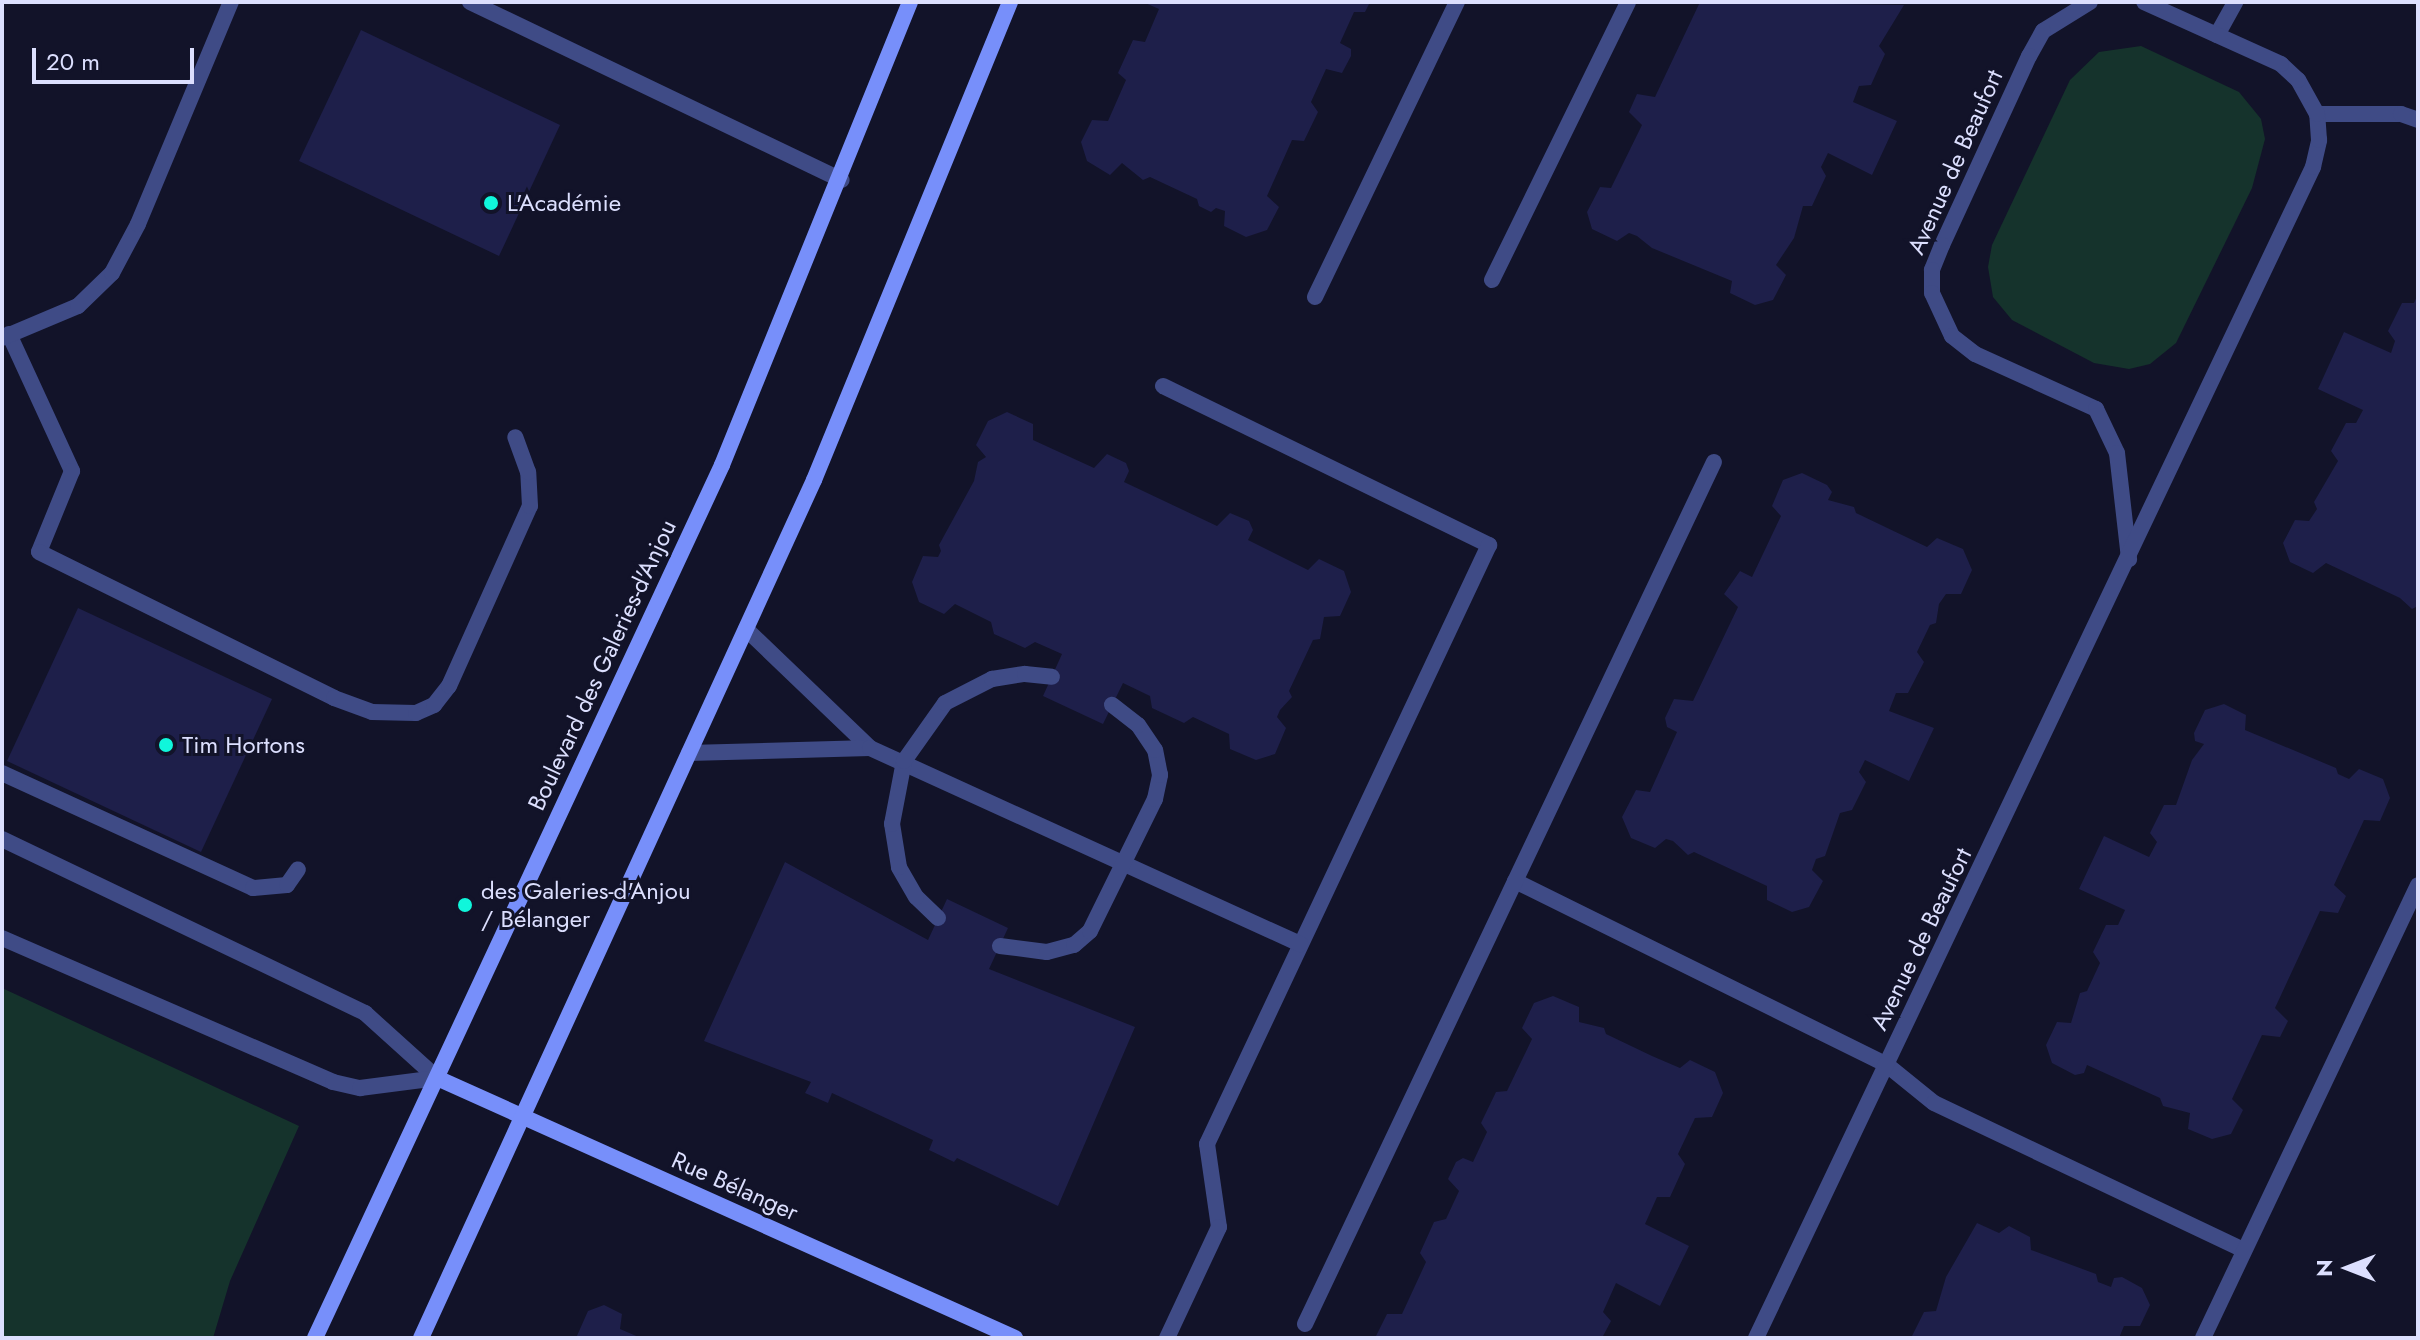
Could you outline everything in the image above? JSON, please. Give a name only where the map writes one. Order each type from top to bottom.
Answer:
[{"type":"street","points":[[231,2],[138,224],[112,273],[78,306],[5,336],[72,471],[39,552],[334,698],[372,712],[416,713],[434,705],[449,686],[522,531],[531,488],[515,437]]},
{"type":"street","points":[[470,2],[842,180]]},
{"type":"street","name":"Boulevard des Galeries-d'Anjou","points":[[315,1338],[722,465],[842,180],[910,2]]},
{"type":"street","points":[[421,1338],[814,480],[1010,2]]},
{"type":"street","points":[[1315,297],[1457,2]]},
{"type":"street","points":[[1492,280],[1628,2]]},
{"type":"street","points":[[2144,2],[2281,64],[2309,97],[2317,114],[2401,114],[2418,120]]},
{"type":"street","points":[[2217,35],[2235,2]]},
{"type":"street","name":"Avenue de Beaufort","points":[[2085,3],[2043,31],[2029,56],[1942,245],[1932,270],[1932,293],[1952,336],[1975,354],[2096,409],[2117,453],[2129,561]]},
{"type":"street","name":"Avenue de Beaufort","points":[[1756,1338],[2129,561],[2313,167],[2319,140],[2317,114]]},
{"type":"street","points":[[1163,386],[1489,545],[1207,1144],[1219,1227],[1167,1338]]},
{"type":"street","points":[[1305,1324],[1714,462]]},
{"type":"street","points":[[746,629],[870,748]]},
{"type":"street","points":[[938,918],[916,897],[899,867],[892,824],[904,761],[945,703],[992,679],[1025,674],[1052,677]]},
{"type":"street","points":[[1000,946],[1047,952],[1074,945],[1090,931],[1155,799],[1160,775],[1155,750],[1138,725],[1112,705]]},
{"type":"street","points":[[689,753],[870,748],[1301,944]]},
{"type":"street","points":[[2,773],[253,888],[287,885],[298,869]]},
{"type":"street","points":[[2,839],[365,1013],[437,1078]]},
{"type":"street","points":[[1515,881],[1887,1065],[1934,1103],[2244,1250]]},
{"type":"street","points":[[2203,1338],[2418,885]]},
{"type":"street","points":[[2,938],[333,1082],[360,1088],[437,1078]]},
{"type":"street","name":"Rue Bélanger","points":[[437,1078],[1015,1338]]},
{"type":"green space","points":[[2141,46],[2239,92],[2261,119],[2265,139],[2252,188],[2176,343],[2150,364],[2129,369],[2094,363],[2012,320],[1993,297],[1988,267],[1992,245],[2070,80],[2099,52]]},
{"type":"green space","points":[[2,988],[299,1126],[230,1281],[213,1338],[2,1338]]},
{"type":"building","points":[[1143,2],[1370,2],[1365,12],[1354,12],[1340,43],[1351,49],[1351,56],[1342,73],[1326,69],[1311,102],[1318,112],[1304,141],[1292,140],[1267,196],[1279,207],[1267,230],[1246,237],[1224,226],[1225,211],[1216,208],[1211,212],[1199,206],[1197,199],[1150,177],[1143,180],[1122,163],[1110,175],[1087,161],[1081,142],[1092,120],[1108,121],[1126,80],[1118,73],[1133,40],[1145,42],[1159,9]]},
{"type":"building","points":[[1700,2],[1904,5],[1879,46],[1885,54],[1871,85],[1859,86],[1853,102],[1897,121],[1872,175],[1828,153],[1821,167],[1826,176],[1812,206],[1803,206],[1794,238],[1776,265],[1786,275],[1773,300],[1755,305],[1730,293],[1732,281],[1652,248],[1637,236],[1629,233],[1617,241],[1592,229],[1587,212],[1600,187],[1611,188],[1642,125],[1629,112],[1637,94],[1655,97]]},
{"type":"building","points":[[361,30],[560,125],[499,256],[299,161]]},
{"type":"building","points":[[2418,294],[2418,606],[2412,609],[2400,598],[2326,563],[2313,573],[2290,562],[2283,543],[2295,520],[2309,521],[2317,509],[2314,502],[2338,461],[2331,451],[2346,423],[2356,423],[2363,410],[2318,389],[2344,332],[2391,353],[2395,341],[2388,331],[2402,303],[2414,303]]},
{"type":"building","points":[[1007,412],[1033,424],[1033,440],[1094,468],[1107,454],[1126,463],[1129,471],[1124,482],[1217,526],[1230,513],[1249,521],[1253,530],[1248,540],[1308,570],[1319,559],[1344,571],[1351,592],[1340,616],[1324,617],[1320,639],[1313,640],[1289,691],[1292,697],[1280,710],[1277,717],[1286,728],[1275,754],[1256,760],[1230,749],[1229,734],[1193,717],[1184,723],[1152,708],[1150,696],[1123,683],[1103,724],[1043,696],[1062,654],[1035,642],[1025,648],[994,634],[991,622],[955,604],[944,614],[919,602],[912,582],[923,556],[938,557],[941,551],[939,545],[974,481],[978,462],[986,457],[976,445],[988,421]]},
{"type":"building","points":[[1802,473],[1827,485],[1832,492],[1828,500],[1854,507],[1856,513],[1927,547],[1937,538],[1963,549],[1972,570],[1961,594],[1946,594],[1939,604],[1936,623],[1930,625],[1917,652],[1924,662],[1908,693],[1896,693],[1889,711],[1934,728],[1909,781],[1865,760],[1859,772],[1866,782],[1852,810],[1840,813],[1825,856],[1816,859],[1812,870],[1823,881],[1809,907],[1792,912],[1767,900],[1767,886],[1694,852],[1688,855],[1673,841],[1666,839],[1655,848],[1631,838],[1622,817],[1636,790],[1650,792],[1677,732],[1667,727],[1665,718],[1674,699],[1693,701],[1738,607],[1724,594],[1740,571],[1752,577],[1781,516],[1772,506],[1783,480]]},
{"type":"building","points":[[78,608],[272,699],[201,852],[7,761]]},
{"type":"building","points":[[2224,704],[2246,715],[2245,730],[2336,768],[2338,774],[2349,779],[2359,769],[2383,779],[2390,798],[2380,821],[2364,820],[2334,885],[2346,896],[2338,913],[2320,911],[2275,1008],[2288,1021],[2280,1037],[2262,1035],[2232,1099],[2243,1110],[2231,1134],[2212,1139],[2188,1129],[2190,1113],[2163,1106],[2160,1098],[2087,1065],[2084,1073],[2075,1075],[2052,1063],[2046,1045],[2057,1022],[2071,1023],[2080,993],[2087,991],[2100,963],[2093,952],[2106,925],[2118,925],[2125,910],[2079,889],[2104,836],[2149,857],[2157,842],[2150,833],[2164,805],[2176,805],[2192,760],[2204,744],[2195,741],[2194,733],[2205,710]]},
{"type":"building","points":[[785,862],[928,940],[947,899],[1008,928],[989,969],[1135,1027],[1058,1206],[957,1158],[954,1162],[929,1150],[933,1140],[832,1093],[828,1103],[805,1093],[811,1082],[704,1041]]},
{"type":"building","points":[[1553,996],[1579,1007],[1579,1022],[1604,1028],[1606,1034],[1680,1068],[1690,1060],[1715,1072],[1723,1093],[1712,1117],[1695,1118],[1678,1154],[1685,1164],[1670,1197],[1657,1197],[1645,1224],[1689,1246],[1660,1306],[1616,1283],[1603,1312],[1611,1321],[1602,1338],[1375,1338],[1387,1314],[1402,1314],[1426,1262],[1420,1253],[1434,1222],[1446,1219],[1459,1191],[1448,1179],[1456,1162],[1463,1158],[1473,1162],[1487,1132],[1481,1123],[1496,1092],[1507,1091],[1532,1039],[1522,1028],[1534,1003]]},
{"type":"building","points":[[1977,1223],[1999,1233],[2009,1226],[2030,1237],[2031,1250],[2096,1274],[2098,1282],[2111,1287],[2114,1278],[2122,1277],[2142,1288],[2150,1305],[2140,1326],[2124,1326],[2119,1338],[1911,1338],[1924,1312],[1936,1311],[1946,1277]]},
{"type":"building","points":[[604,1305],[622,1314],[620,1329],[641,1338],[576,1338],[588,1311]]},
{"type":"place","name":"L'Académie","points":[[491,203]]},
{"type":"place","name":"Tim Hortons","points":[[166,745]]},
{"type":"place","name":"des Galeries-d'Anjou / Bélanger","points":[[465,905]]}]
